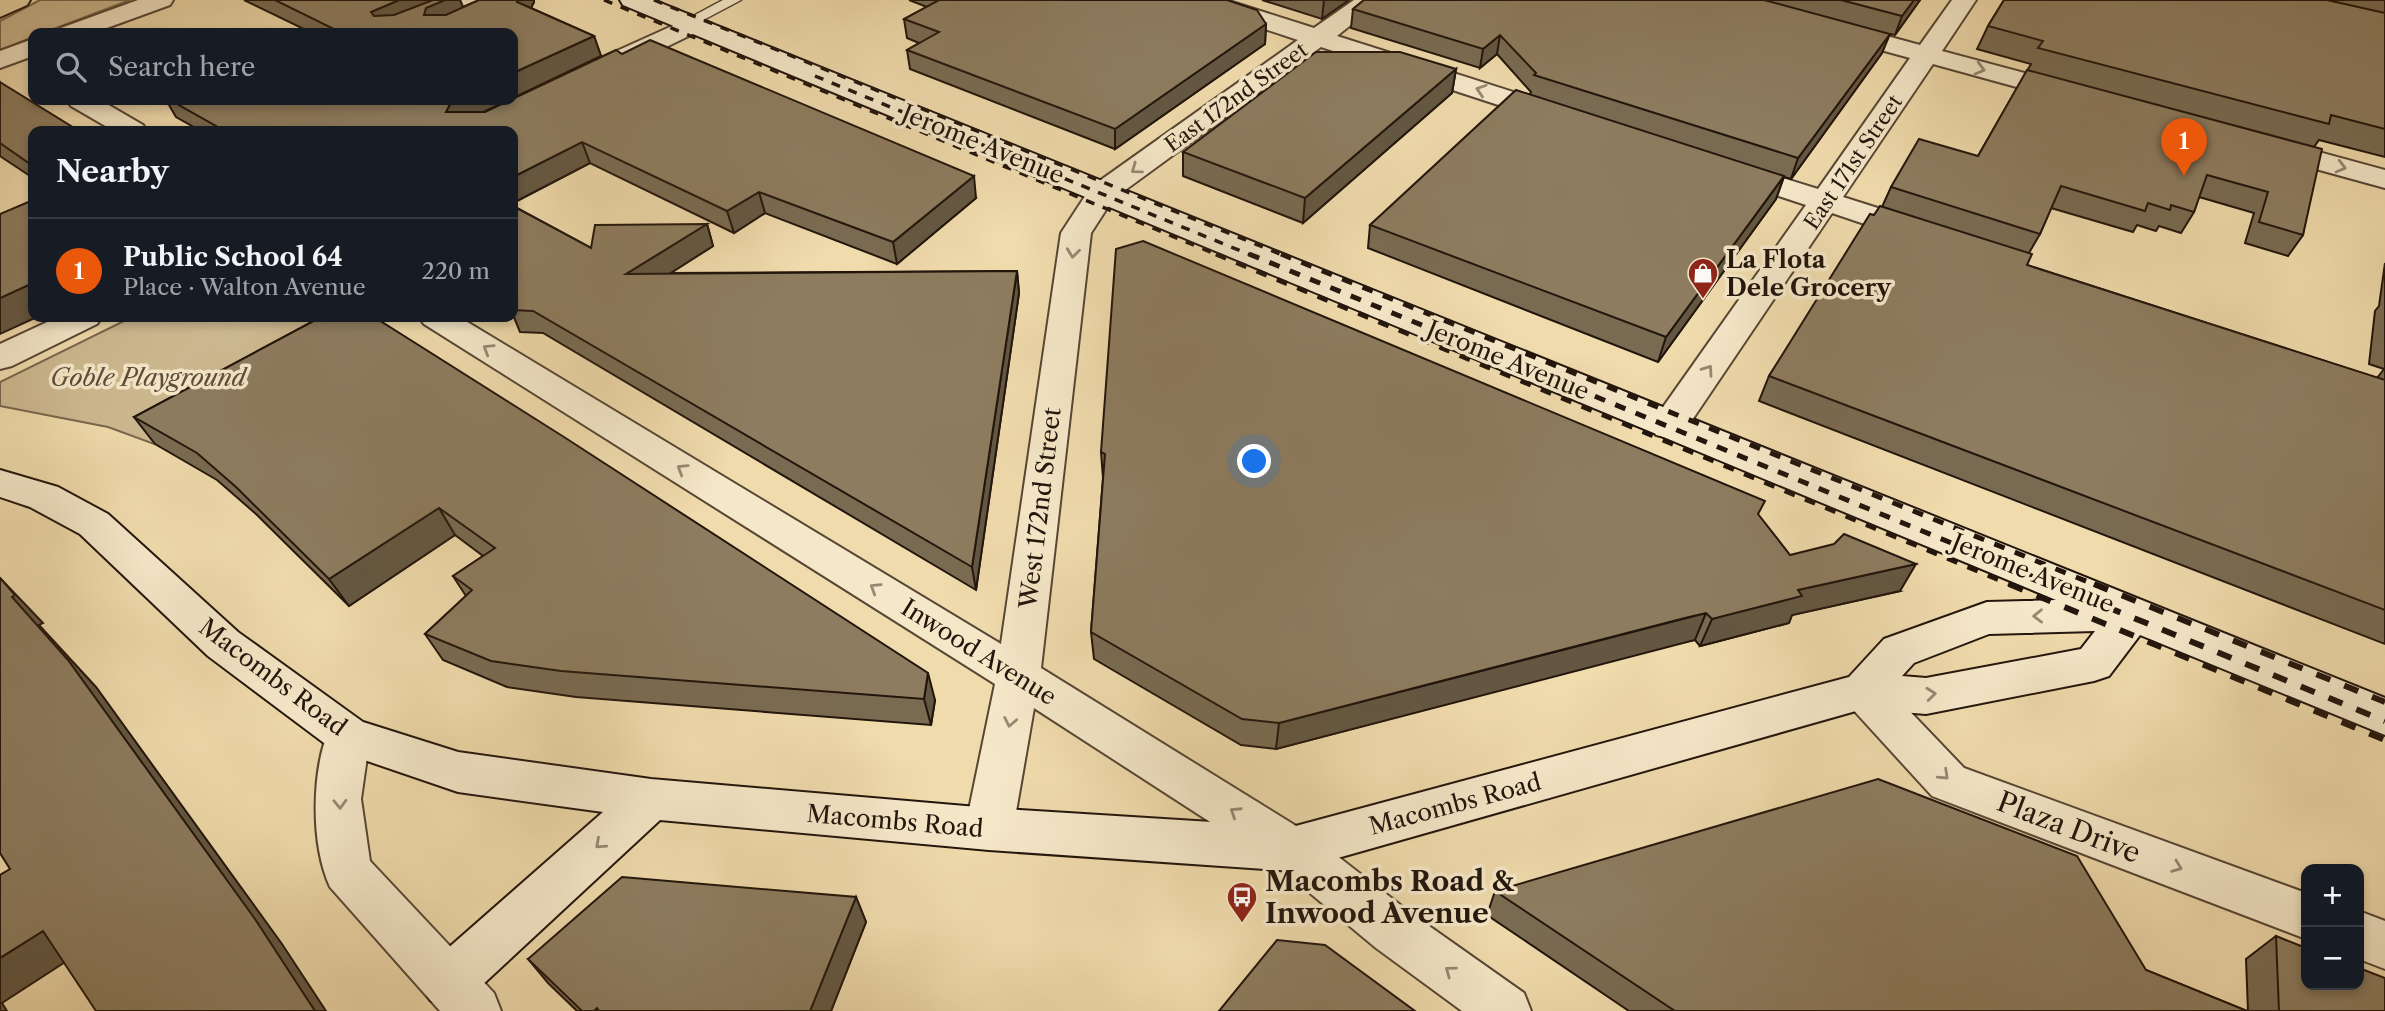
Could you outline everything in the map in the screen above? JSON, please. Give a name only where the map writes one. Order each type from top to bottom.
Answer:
[{"type":"highway","points":[[0,10],[18,0]]},
{"type":"street","points":[[85,28],[161,0]]},
{"type":"street","name":"Jerome Avenue","points":[[632,0],[2385,717]]},
{"type":"street","points":[[1201,0],[1580,122]]},
{"type":"street","name":"East 172nd Street","points":[[1102,193],[1370,0]]},
{"type":"street","name":"East 171st Street","points":[[1669,426],[1964,0]]},
{"type":"street","points":[[588,75],[690,24]]},
{"type":"street","points":[[1815,24],[2102,102]]},
{"type":"street","points":[[14,54],[28,67]]},
{"type":"street","points":[[89,105],[125,126]]},
{"type":"street","points":[[2250,142],[2385,179]]},
{"type":"street","points":[[1698,161],[1938,238]]},
{"type":"street","name":"West 172nd Street","points":[[989,829],[1018,676],[1076,233],[1102,193]]},
{"type":"street","points":[[0,358],[75,322]]},
{"type":"street","name":"Inwood Avenue","points":[[444,322],[1175,773],[1292,849],[1394,931],[1505,1011]]},
{"type":"street","name":"Macombs Road","points":[[0,483],[44,498],[93,524],[223,644],[348,736],[458,772],[651,799],[989,829],[1292,849],[1863,691],[1926,695],[2094,664],[2133,614]]},
{"type":"street","points":[[1863,691],[1899,652],[1987,618],[2133,614]]},
{"type":"street","name":"Plaza Drive","points":[[1863,691],[1948,782],[2301,914]]},
{"type":"street","points":[[348,736],[338,799],[346,871],[461,996],[651,799]]},
{"type":"street","points":[[2364,937],[2385,945]]},
{"type":"lane","points":[[690,24],[734,0]]},
{"type":"lane","points":[[402,28],[467,2],[480,14]]},
{"type":"green space","points":[[40,0],[130,0],[56,28],[28,28],[28,39],[0,50],[0,21]]},
{"type":"green space","name":"Goble Playground","points":[[122,322],[355,322],[365,328],[154,444],[108,427],[0,406],[0,382]]},
{"type":"building","points":[[275,0],[399,0],[371,12],[374,16],[394,15],[433,0],[445,0],[426,8],[424,15],[446,15],[479,0],[518,0],[517,2],[594,36],[518,71],[518,28],[332,28]]},
{"type":"building","points":[[939,0],[1227,0],[1257,10],[1266,24],[1115,129],[907,50],[939,32],[904,19]]},
{"type":"building","points":[[1364,0],[1764,0],[1890,34],[1798,158],[1534,75],[1536,73],[1500,35],[1483,49],[1353,9]]},
{"type":"building","points":[[1841,0],[1914,0],[1902,16]]},
{"type":"building","points":[[2004,0],[2327,0],[2385,13],[2385,129],[2331,115],[2329,124],[2038,48],[2043,41],[1988,26]]},
{"type":"building","points":[[650,40],[974,176],[893,242],[759,192],[727,211],[582,142],[518,174],[518,126],[216,126],[179,105],[450,105],[446,112],[485,112],[500,105],[518,105],[518,96],[616,50],[622,54]]},
{"type":"building","points":[[1316,52],[1400,52],[1456,69],[1305,198],[1183,152]]},
{"type":"building","points":[[2027,70],[2322,149],[2303,235],[2259,222],[2268,192],[2207,175],[2194,212],[2171,205],[2170,210],[2148,203],[2145,211],[2061,186],[2040,234],[1891,187],[1919,139],[1978,156]]},
{"type":"building","points":[[0,82],[28,99],[28,105],[37,105],[71,126],[28,126],[28,163],[0,143]]},
{"type":"building","points":[[1516,90],[1784,176],[1666,337],[1370,225]]},
{"type":"building","points":[[28,202],[28,285],[0,298],[0,214]]},
{"type":"building","points":[[1880,206],[2032,254],[2027,265],[2385,380],[2385,610],[1769,376],[1870,214],[1874,215]]},
{"type":"building","points":[[518,209],[591,248],[595,225],[707,224],[626,274],[1017,271],[972,567],[533,311],[518,310]]},
{"type":"building","points":[[1143,241],[1765,501],[1758,514],[1790,555],[1834,544],[1844,534],[1916,564],[1798,590],[1802,596],[1712,619],[1706,613],[1685,618],[1279,723],[1242,719],[1091,632],[1105,454],[1101,452],[1116,249]]},
{"type":"building","points":[[312,322],[382,322],[928,673],[924,699],[561,671],[491,661],[425,634],[472,590],[453,576],[495,548],[439,508],[329,579],[236,487],[197,453],[134,417]]},
{"type":"building","points":[[0,578],[15,595],[12,597],[68,660],[255,919],[315,1011],[96,1011],[43,931],[0,958],[0,875],[10,869],[0,853]]},
{"type":"building","points":[[1878,779],[2077,856],[2146,970],[2247,1011],[1675,1011],[1495,891]]},
{"type":"building","points":[[622,877],[856,897],[810,1011],[599,1011],[597,1008],[594,1011],[582,1011],[528,959]]},
{"type":"building","points":[[2276,936],[2301,946],[2301,990],[2364,990],[2364,970],[2385,978],[2385,1011],[2279,1011]]},
{"type":"building","points":[[1277,940],[1325,945],[1415,1011],[1219,1011]]},
{"type":"railway","points":[[604,0],[1220,256]]},
{"type":"railway","points":[[654,0],[1285,256]]},
{"type":"railway","points":[[815,76],[1253,256]]},
{"type":"railway","points":[[1216,254],[2014,586]]},
{"type":"railway","points":[[1249,254],[2056,586]]},
{"type":"railway","points":[[1281,254],[2098,586]]},
{"type":"railway","points":[[2009,584],[2385,740]]},
{"type":"railway","points":[[2051,584],[2385,721]]},
{"type":"railway","points":[[2094,584],[2385,702]]},
{"type":"place","name":"Public School 64","points":[[2184,176]]},
{"type":"place","name":"La Flota Dele Grocery","points":[[1703,300]]},
{"type":"place","name":"Macombs Road & Inwood Avenue","points":[[1242,924]]}]
